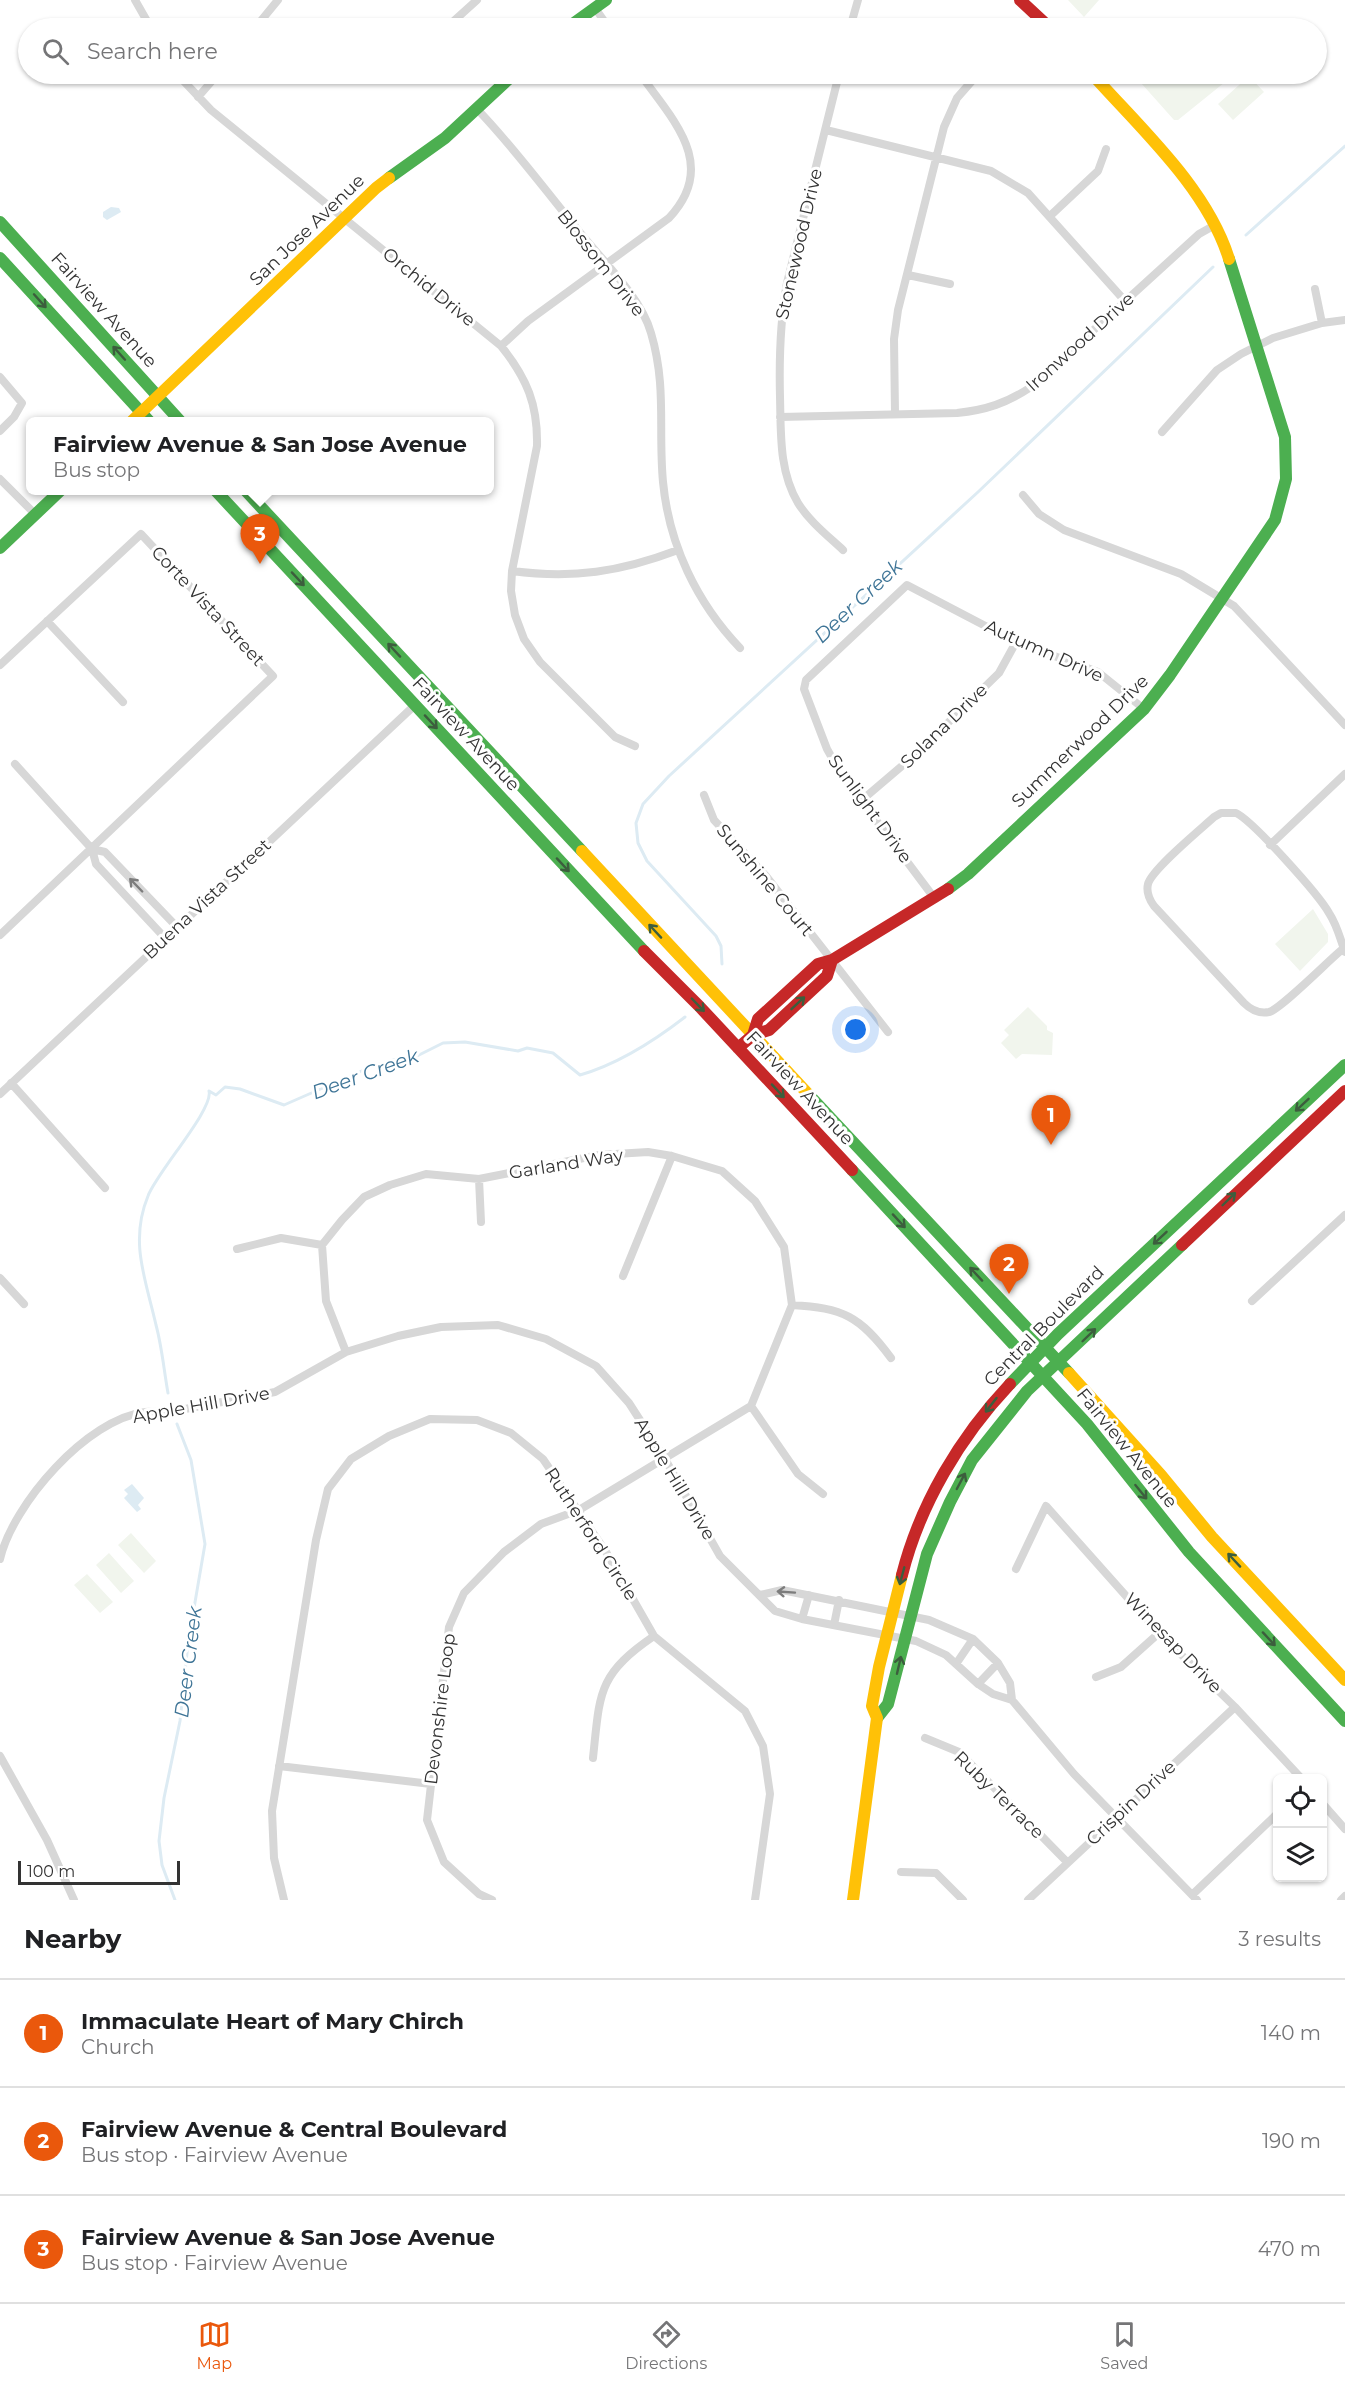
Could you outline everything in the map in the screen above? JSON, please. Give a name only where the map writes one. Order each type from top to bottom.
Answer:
[{"type":"street","points":[[135,0],[145,18]]},
{"type":"street","points":[[263,18],[278,0]]},
{"type":"street","points":[[457,18],[477,0]]},
{"type":"street","points":[[581,18],[606,0]]},
{"type":"street","points":[[853,18],[858,0]]},
{"type":"street","points":[[1020,0],[1039,18]]},
{"type":"street","points":[[595,8],[602,18]]},
{"type":"street","name":"Orchid Drive","points":[[186,84],[198,97],[501,346],[525,380],[532,399],[537,446],[512,571],[511,591],[515,615],[524,639],[540,662],[615,737],[635,746]]},
{"type":"street","points":[[198,97],[209,84]]},
{"type":"street","name":"San Jose Avenue","points":[[136,417],[388,178],[425,154],[503,84]]},
{"type":"street","points":[[501,346],[528,321],[669,218],[682,204],[689,187],[693,166],[688,145],[647,84]]},
{"type":"street","name":"Stonewood Drive","points":[[836,84],[782,311],[779,344],[780,417],[783,463],[789,485],[800,506],[843,550]]},
{"type":"street","points":[[895,413],[894,339],[898,310],[944,127],[957,98],[969,84]]},
{"type":"street","points":[[1101,84],[1195,189],[1224,242],[1257,345]]},
{"type":"street","name":"Blossom Drive","points":[[476,108],[605,264],[642,313],[651,331],[662,385],[663,482],[678,550],[710,612],[740,648]]},
{"type":"street","points":[[825,130],[991,171],[1010,180],[1028,193],[1050,216],[1125,301]]},
{"type":"street","points":[[1050,216],[1098,171],[1106,149]]},
{"type":"street","name":"Fairview Avenue","points":[[0,222],[177,417]]},
{"type":"street","name":"Ironwood Drive","points":[[780,417],[957,413],[984,410],[1011,400],[1031,387],[1199,234],[1215,225]]},
{"type":"street","points":[[0,258],[146,417]]},
{"type":"street","points":[[908,274],[950,284]]},
{"type":"street","points":[[1315,289],[1322,323]]},
{"type":"street","points":[[1162,432],[1217,370],[1257,345],[1322,323],[1345,320]]},
{"type":"street","name":"Summerwood Drive","points":[[738,1048],[753,1035],[758,1019],[818,964],[832,960],[935,898],[968,874],[1144,709],[1170,675],[1275,520],[1286,479],[1285,437],[1257,345]]},
{"type":"street","points":[[0,377],[22,403],[14,417],[0,431]]},
{"type":"street","points":[[0,479],[36,515]]},
{"type":"street","points":[[0,549],[56,495]]},
{"type":"street","name":"Fairview Avenue","points":[[220,495],[1087,1424],[1189,1552],[1345,1721]]},
{"type":"street","name":"Fairview Avenue","points":[[250,495],[1045,1347],[1161,1475],[1212,1537],[1345,1680]]},
{"type":"street","points":[[1023,495],[1039,514],[1064,530],[1181,574],[1234,606],[1345,725]]},
{"type":"street","name":"Corte Vista Street","points":[[0,665],[141,534],[273,676],[0,935]]},
{"type":"street","points":[[512,571],[548,576],[590,573],[645,563],[678,550]]},
{"type":"street","name":"Autumn Drive","points":[[806,680],[907,585],[1016,642],[1098,672],[1144,709]]},
{"type":"street","points":[[47,621],[123,702]]},
{"type":"street","name":"Solana Drive","points":[[862,800],[916,754],[999,673],[1016,642]]},
{"type":"street","name":"Sunlight Drive","points":[[806,680],[804,688],[827,749],[840,772],[935,898]]},
{"type":"street","name":"Buena Vista Street","points":[[0,1094],[415,705]]},
{"type":"street","points":[[15,764],[92,849],[96,864],[165,938]]},
{"type":"street","points":[[1270,845],[1345,774]]},
{"type":"street","name":"Sunshine Court","points":[[704,795],[714,820],[766,876],[888,1032]]},
{"type":"street","points":[[1221,813],[1241,815],[1270,845],[1324,905],[1336,925],[1345,949],[1278,1007],[1267,1012],[1254,1011],[1244,1003],[1154,906],[1148,894],[1147,885],[1150,878],[1160,868],[1221,813]]},
{"type":"street","points":[[92,849],[105,852],[177,927]]},
{"type":"street","name":"Central Boulevard","points":[[853,1900],[877,1718],[872,1706],[886,1636],[909,1548],[933,1494],[957,1450],[995,1400],[1045,1347],[1345,1065]]},
{"type":"street","points":[[11,1083],[105,1188]]},
{"type":"street","name":"Central Boulevard","points":[[877,1718],[888,1704],[927,1554],[972,1460],[1009,1412],[1043,1377],[1345,1091]]},
{"type":"street","name":"Garland Way","points":[[322,1245],[364,1197],[390,1185],[426,1174],[479,1179],[599,1155],[648,1152],[672,1156],[722,1171],[755,1201],[784,1247],[792,1305],[751,1406]]},
{"type":"street","points":[[623,1276],[672,1156]]},
{"type":"street","points":[[479,1179],[481,1222]]},
{"type":"street","points":[[1252,1301],[1345,1215]]},
{"type":"street","points":[[237,1249],[281,1238],[322,1245],[326,1301],[346,1352]]},
{"type":"street","points":[[0,1278],[24,1304]]},
{"type":"street","points":[[792,1305],[826,1307],[852,1318],[875,1335],[891,1358]]},
{"type":"street","name":"Apple Hill Drive","points":[[0,1559],[4,1543],[28,1499],[63,1460],[94,1434],[131,1415],[147,1411],[164,1413],[275,1392],[346,1352],[398,1336],[441,1327],[498,1325],[546,1339],[596,1366],[629,1403],[665,1459],[720,1556],[775,1611],[802,1619],[916,1641],[946,1655],[978,1684],[993,1694],[1011,1700],[1074,1774],[1194,1898]]},
{"type":"street","points":[[665,1459],[751,1406],[798,1473],[823,1494]]},
{"type":"street","name":"Rutherford Circle","points":[[284,1900],[274,1858],[272,1811],[316,1540],[328,1489],[351,1459],[389,1436],[430,1419],[477,1420],[511,1433],[543,1460],[606,1552],[654,1636],[745,1711],[764,1746],[770,1794],[755,1900]]},
{"type":"street","name":"Devonshire Loop","points":[[492,1900],[479,1894],[444,1862],[427,1820],[448,1627],[464,1593],[504,1552],[541,1524],[579,1510],[665,1459]]},
{"type":"street","name":"Winesap Drive","points":[[1016,1569],[1046,1506],[1159,1633],[1235,1707],[1296,1774]]},
{"type":"street","name":"Apple Hill Drive","points":[[760,1595],[782,1590],[929,1620],[973,1639],[998,1663],[1010,1683],[1011,1700]]},
{"type":"street","points":[[802,1619],[809,1595]]},
{"type":"street","points":[[834,1625],[839,1600]]},
{"type":"street","points":[[1096,1677],[1121,1667],[1159,1633]]},
{"type":"street","points":[[593,1758],[599,1699],[613,1670],[635,1649],[654,1636]]},
{"type":"street","points":[[956,1664],[973,1639]]},
{"type":"street","points":[[978,1684],[998,1663]]},
{"type":"street","name":"Crispin Drive","points":[[1028,1900],[1114,1817],[1235,1707]]},
{"type":"street","name":"Ruby Terrace","points":[[925,1738],[959,1752],[1067,1862]]},
{"type":"street","points":[[0,1756],[47,1840],[74,1900]]},
{"type":"street","points":[[279,1766],[431,1784]]},
{"type":"street","points":[[1327,1808],[1345,1829]]},
{"type":"street","points":[[1194,1898],[1273,1818]]},
{"type":"street","points":[[901,1872],[936,1873],[963,1900]]},
{"type":"street","points":[[1341,1900],[1345,1896]]},
{"type":"shaded area","points":[[1068,0],[1099,0],[1084,17]]},
{"type":"shaded area","points":[[1142,84],[1223,84],[1178,120],[1174,120]]},
{"type":"shaded area","points":[[1240,84],[1256,84],[1264,92],[1233,120],[1218,104]]},
{"type":"shaded area","points":[[111,207],[119,208],[121,212],[107,220],[103,217],[103,212]]},
{"type":"shaded area","points":[[1313,909],[1328,934],[1328,942],[1300,971],[1275,944]]},
{"type":"shaded area","points":[[1028,1007],[1047,1026],[1047,1030],[1053,1033],[1052,1055],[1022,1054],[1016,1059],[1001,1043],[1009,1035],[1004,1030]]},
{"type":"shaded area","points":[[132,1484],[144,1498],[138,1505],[141,1509],[137,1512],[124,1498],[128,1494],[124,1490]]},
{"type":"shaded area","points":[[131,1533],[156,1561],[144,1573],[118,1545]]},
{"type":"shaded area","points":[[109,1553],[134,1581],[121,1593],[96,1565]]},
{"type":"shaded area","points":[[87,1574],[113,1602],[100,1613],[74,1585]]},
{"type":"waterway","name":"Deer Creek","points":[[1246,235],[1345,146]]},
{"type":"waterway","name":"Deer Creek","points":[[722,964],[721,946],[716,936],[647,861],[638,843],[636,823],[643,804],[669,776],[978,492],[1213,267]]},
{"type":"waterway","name":"Deer Creek","points":[[168,1393],[160,1342],[141,1261],[142,1213],[153,1185],[203,1112],[209,1091],[216,1095],[225,1087],[240,1089],[284,1105],[373,1066],[417,1056],[443,1043],[465,1042],[518,1051],[527,1048],[553,1053],[580,1075],[608,1065],[635,1051],[685,1017]]},
{"type":"waterway","name":"Deer Creek","points":[[175,1900],[162,1865],[159,1841],[164,1798],[180,1721],[188,1643],[205,1544],[191,1460],[177,1424]]},
{"type":"traffic: fast","points":[[581,18],[606,0]]},
{"type":"traffic: fast","points":[[389,178],[445,138],[503,84]]},
{"type":"traffic: fast","points":[[0,222],[176,417]]},
{"type":"traffic: fast","points":[[0,258],[145,417]]},
{"type":"traffic: fast","points":[[948,889],[968,874],[1144,709],[1170,675],[1275,520],[1286,479],[1285,437],[1229,259]]},
{"type":"traffic: fast","points":[[0,548],[56,495]]},
{"type":"traffic: fast","points":[[220,495],[644,951]]},
{"type":"traffic: fast","points":[[250,495],[582,851]]},
{"type":"traffic: fast","points":[[1010,1384],[1058,1334],[1345,1065]]},
{"type":"traffic: fast","points":[[810,1096],[1069,1373]]},
{"type":"traffic: fast","points":[[852,1170],[1087,1424],[1189,1552],[1345,1721]]},
{"type":"traffic: fast","points":[[877,1718],[888,1704],[927,1554],[972,1460],[1027,1391],[1182,1245]]},
{"type":"traffic: slow","points":[[1101,84],[1171,160],[1189,184],[1219,233],[1229,259]]},
{"type":"traffic: slow","points":[[136,417],[389,178]]},
{"type":"traffic: slow","points":[[582,851],[810,1096]]},
{"type":"traffic: slow","points":[[1069,1373],[1161,1475],[1212,1537],[1345,1680]]},
{"type":"traffic: slow","points":[[853,1900],[877,1718],[872,1706],[879,1667],[902,1575]]},
{"type":"traffic: jam","points":[[1020,0],[1039,18]]},
{"type":"traffic: jam","points":[[753,1035],[758,1019],[818,964],[832,960],[948,889]]},
{"type":"traffic: jam","points":[[644,951],[699,1006],[852,1170]]},
{"type":"traffic: jam","points":[[738,1048],[753,1035],[769,1030],[827,976],[832,960]]},
{"type":"traffic: jam","points":[[1182,1245],[1345,1091]]},
{"type":"traffic: jam","points":[[902,1575],[919,1523],[944,1473],[975,1426],[1010,1384]]},
{"type":"place","name":"Fairview Avenue & San Jose Avenue","points":[[260,564]]},
{"type":"place","name":"Immaculate Heart of Mary Chirch","points":[[1051,1145]]},
{"type":"place","name":"Fairview Avenue & Central Boulevard","points":[[1009,1294]]}]
